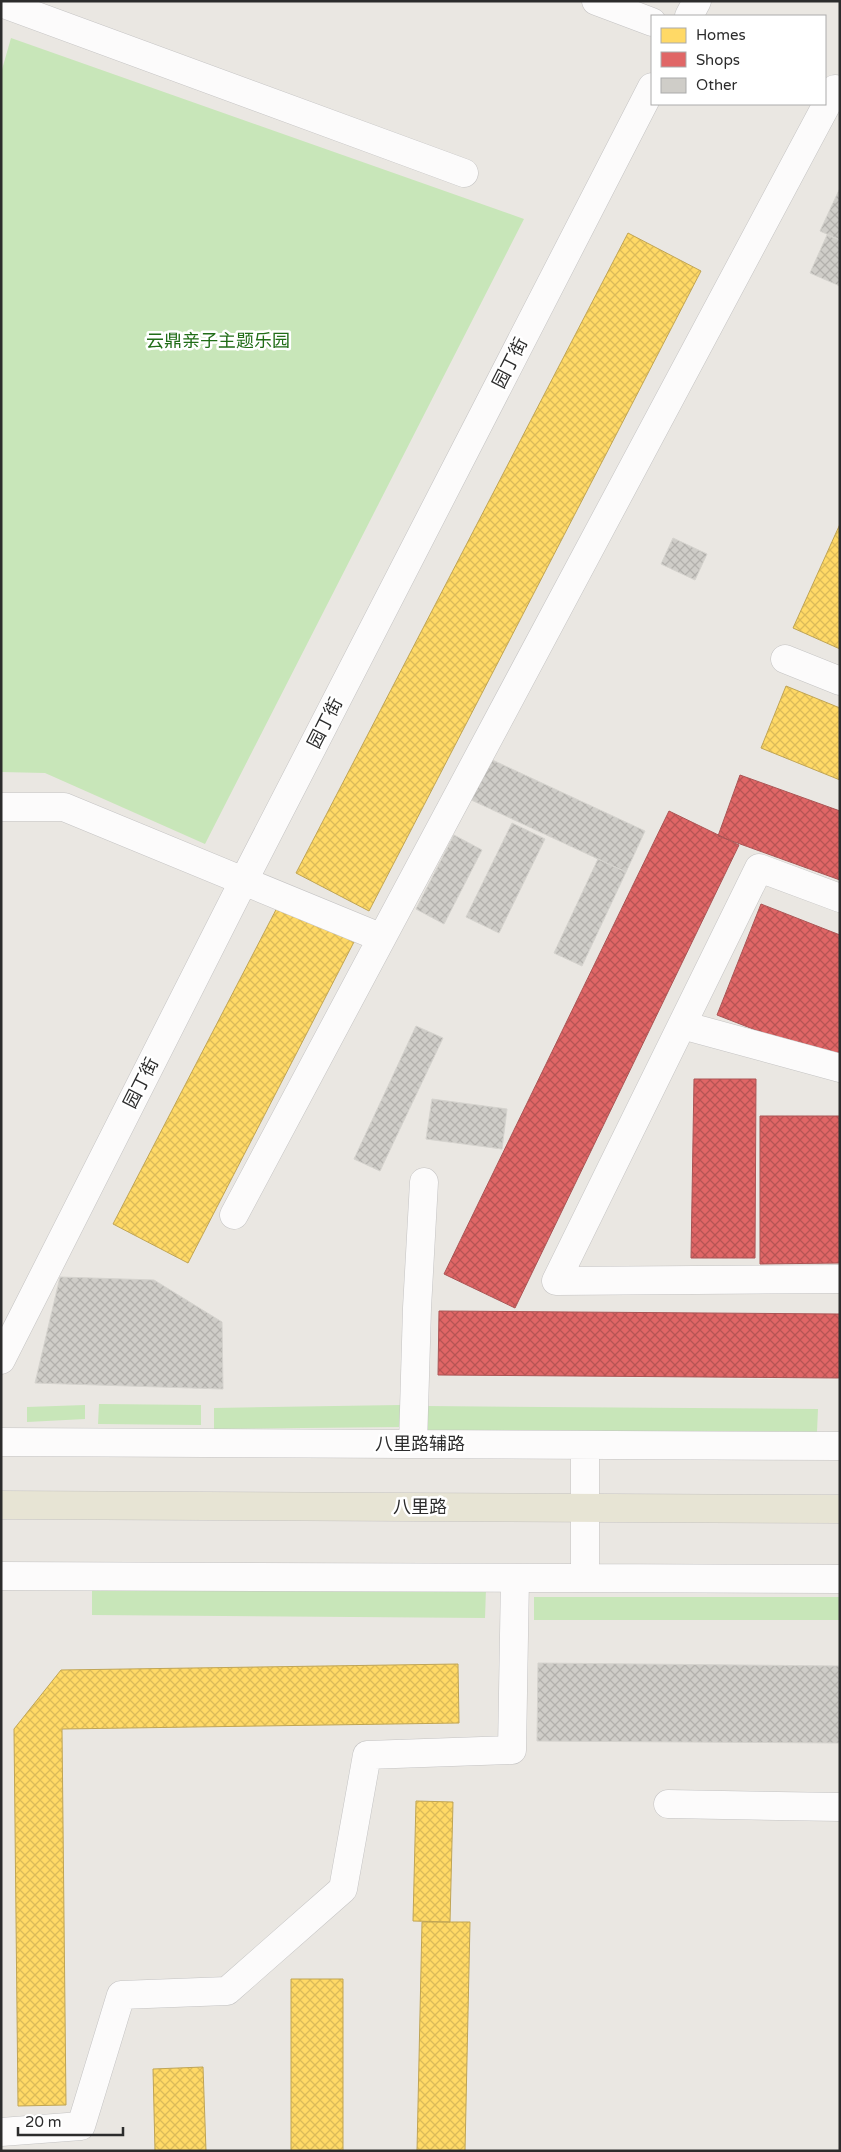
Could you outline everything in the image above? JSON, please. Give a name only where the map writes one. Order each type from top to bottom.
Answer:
[{"type":"main road","name":"八里路","points":[[1,1505],[840,1509]]},
{"type":"street","points":[[596,1],[651,22]]},
{"type":"street","points":[[690,15],[697,1]]},
{"type":"street","points":[[1,3],[464,173]]},
{"type":"street","name":"园丁街","points":[[1,1360],[243,882],[651,89]]},
{"type":"street","points":[[826,102],[833,89]]},
{"type":"street","points":[[234,1215],[825,105]]},
{"type":"street","points":[[784,660],[840,681]]},
{"type":"street","points":[[1,807],[64,807],[382,938]]},
{"type":"street","points":[[840,898],[759,868],[556,1281],[840,1279]]},
{"type":"street","points":[[682,1025],[840,1068]]},
{"type":"street","points":[[413,1444],[417,1308],[424,1182]]},
{"type":"street","name":"八里路辅路","points":[[1,1442],[840,1446]]},
{"type":"street","points":[[585,1445],[585,1578]]},
{"type":"street","points":[[1,1576],[840,1579]]},
{"type":"street","points":[[1,2132],[81,2126],[121,1995],[227,1991],[344,1888],[367,1755],[512,1750],[515,1578]]},
{"type":"street","points":[[668,1804],[840,1806]]},
{"type":"green space","name":"云鼎亲子主题乐园","points":[[11,38],[524,219],[205,844],[45,773],[1,772],[1,73]]},
{"type":"green space","points":[[99,1404],[201,1405],[201,1425],[98,1424]]},
{"type":"green space","points":[[85,1405],[85,1419],[27,1422],[27,1407]]},
{"type":"green space","points":[[400,1405],[401,1427],[214,1429],[214,1408]]},
{"type":"green space","points":[[426,1406],[818,1409],[817,1432],[426,1430]]},
{"type":"green space","points":[[92,1585],[486,1589],[485,1618],[92,1615]]},
{"type":"green space","points":[[534,1597],[840,1597],[840,1620],[534,1620]]},
{"type":"building: Homes","points":[[628,233],[701,271],[369,911],[296,873]]},
{"type":"building: Homes","points":[[840,524],[840,649],[793,628]]},
{"type":"building: Homes","points":[[786,686],[840,708],[840,780],[761,748]]},
{"type":"building: Homes","points":[[280,902],[355,940],[188,1263],[113,1224]]},
{"type":"building: Homes","points":[[458,1664],[459,1723],[62,1729],[66,2105],[18,2106],[14,1729],[61,1670]]},
{"type":"building: Homes","points":[[416,1801],[453,1802],[450,1922],[413,1921]]},
{"type":"building: Homes","points":[[422,1922],[470,1922],[465,2151],[417,2151]]},
{"type":"building: Homes","points":[[291,1979],[343,1979],[343,2151],[291,2151]]},
{"type":"building: Homes","points":[[203,2067],[206,2151],[155,2151],[153,2069]]},
{"type":"building: Shops","points":[[740,775],[840,811],[840,880],[718,836]]},
{"type":"building: Shops","points":[[669,811],[739,845],[515,1308],[444,1274]]},
{"type":"building: Shops","points":[[761,904],[840,935],[840,1063],[717,1015]]},
{"type":"building: Shops","points":[[694,1079],[756,1079],[755,1258],[691,1258]]},
{"type":"building: Shops","points":[[760,1116],[840,1116],[840,1263],[760,1264]]},
{"type":"building: Shops","points":[[439,1311],[840,1314],[840,1378],[438,1375]]},
{"type":"building: Other","points":[[840,188],[840,240],[820,231]]},
{"type":"building: Other","points":[[827,235],[840,240],[840,286],[810,273]]},
{"type":"building: Other","points":[[673,538],[707,554],[695,580],[661,564]]},
{"type":"building: Other","points":[[486,757],[645,831],[626,872],[467,798]]},
{"type":"building: Other","points":[[512,823],[545,839],[499,933],[466,917]]},
{"type":"building: Other","points":[[454,835],[482,850],[444,924],[416,909]]},
{"type":"building: Other","points":[[598,859],[626,872],[582,966],[554,953]]},
{"type":"building: Other","points":[[416,1026],[443,1038],[380,1171],[354,1159]]},
{"type":"building: Other","points":[[432,1099],[507,1109],[502,1149],[426,1139]]},
{"type":"building: Other","points":[[60,1277],[154,1280],[222,1322],[223,1389],[35,1383]]},
{"type":"building: Other","points":[[538,1663],[840,1666],[840,1743],[537,1741]]}]
